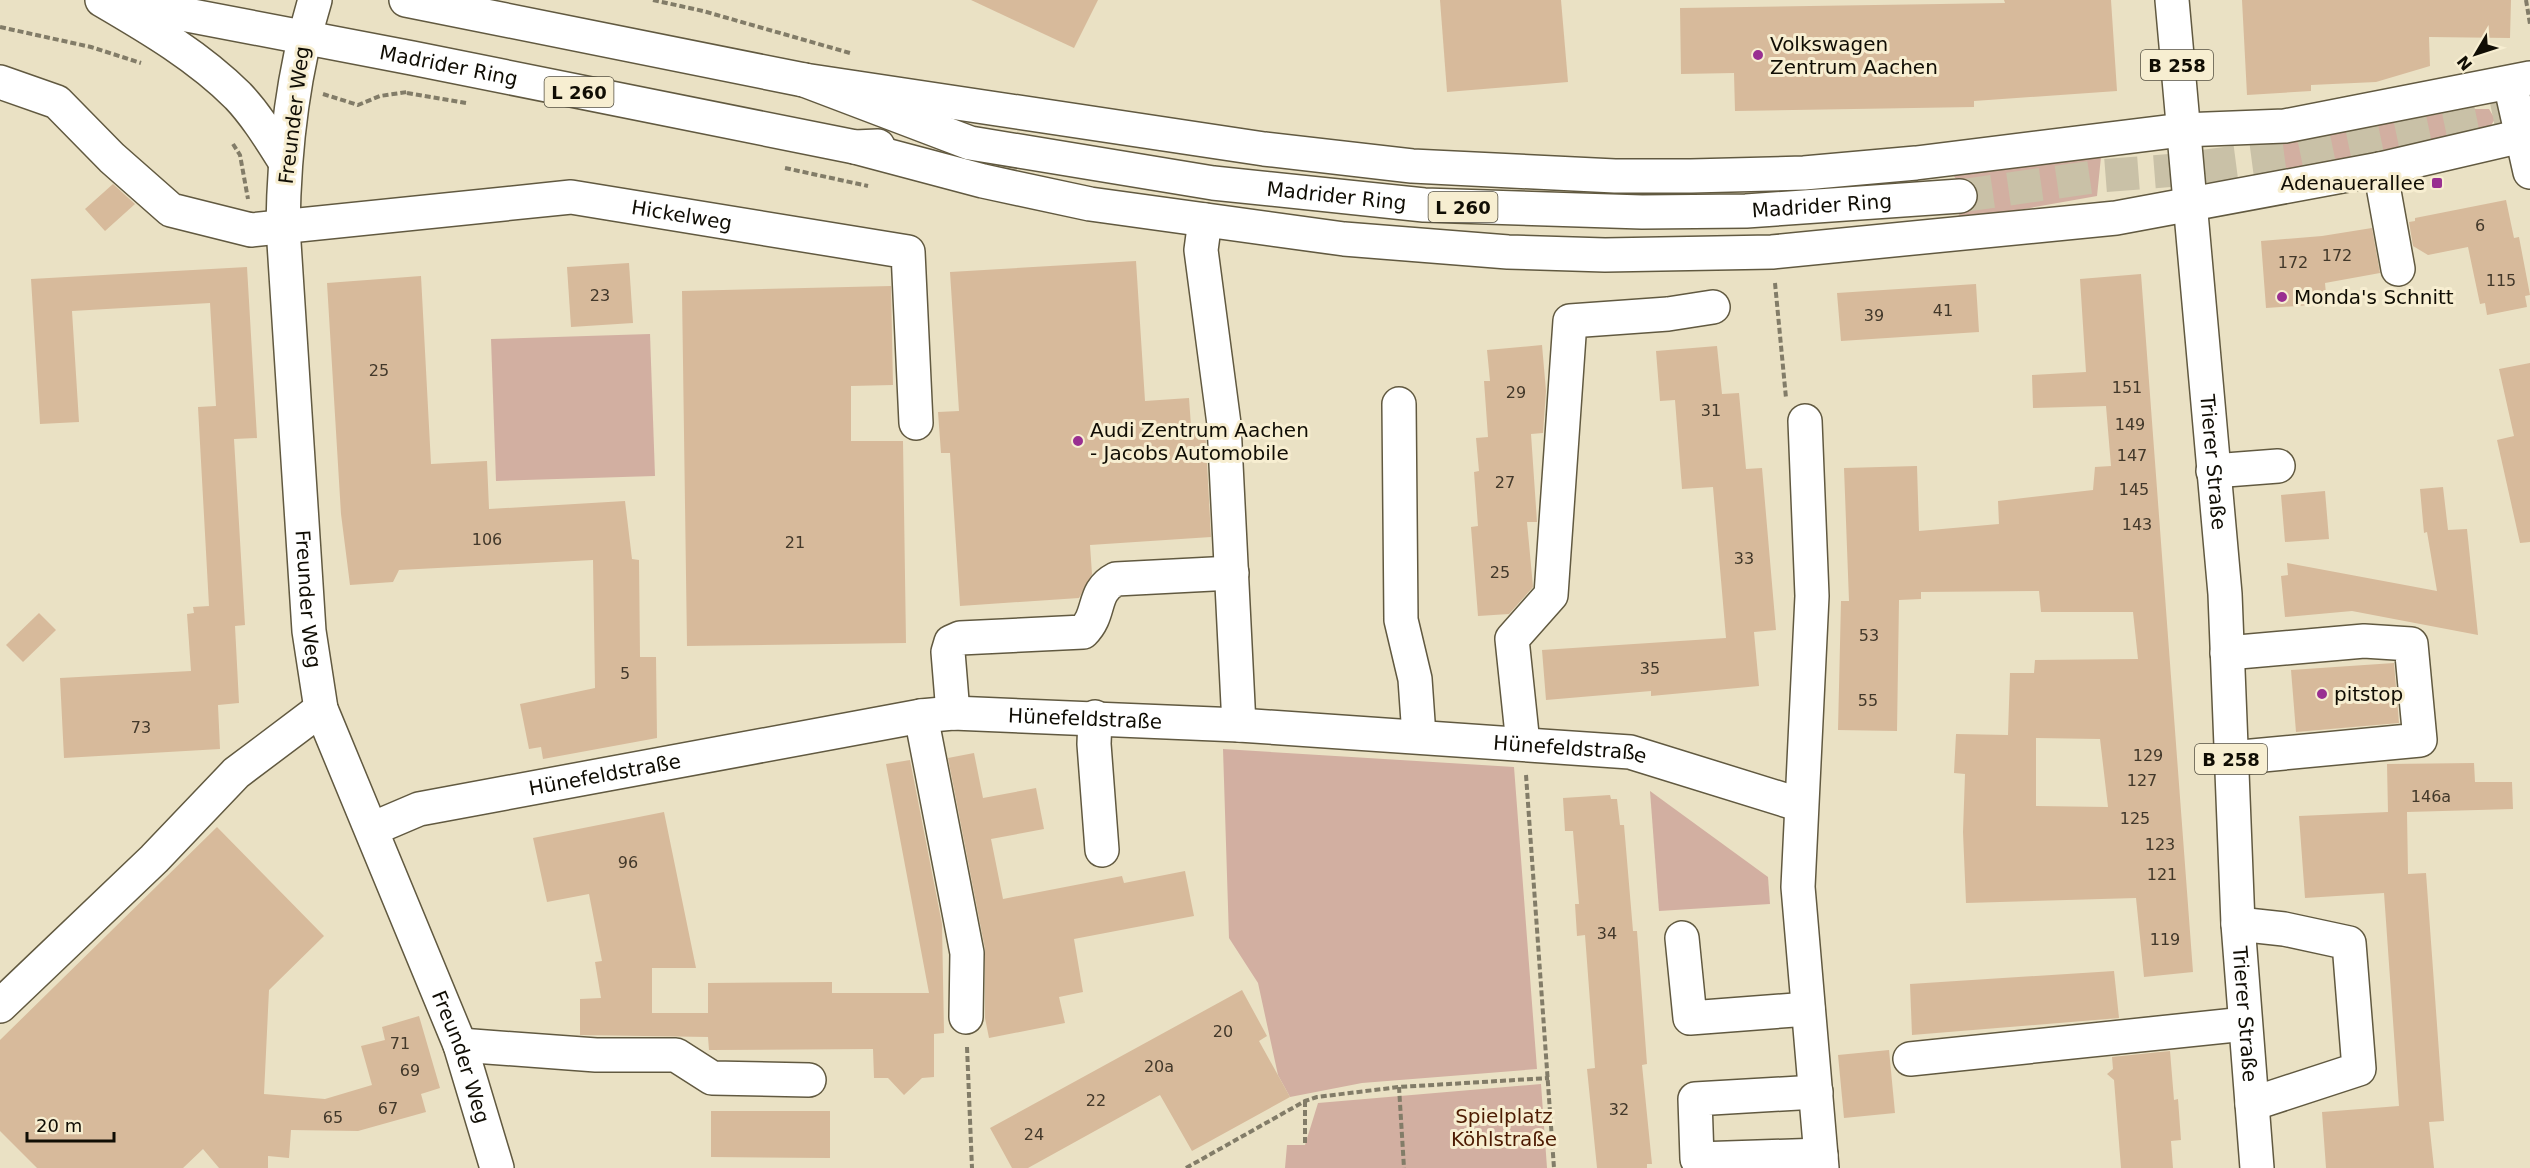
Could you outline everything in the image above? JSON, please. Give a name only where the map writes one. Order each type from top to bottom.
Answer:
[{"type":"main road","points":[[102,0],[172,44],[216,76],[239,98],[284,160]]},
{"type":"main road","name":"Madrider Ring","points":[[108,0],[855,147],[970,143],[1213,183],[1424,205],[1642,212],[1746,211],[1960,196]]},
{"type":"main road","name":"Freunder Weg","points":[[315,0],[293,86],[284,160],[267,228],[309,631],[321,709],[460,1045],[497,1168]]},
{"type":"main road","name":"Madrider Ring","points":[[406,0],[804,80],[970,143]]},
{"type":"main road","points":[[498,0],[540,28]]},
{"type":"main road","name":"Trierer Straße","points":[[2172,0],[2225,594],[2238,924],[2257,1168]]},
{"type":"main road","points":[[804,80],[1264,149],[1412,166],[1616,176],[1793,173],[1860,168],[2182,129],[2285,126],[2520,81],[2530,172]]},
{"type":"main road","points":[[0,82],[57,102],[112,158],[171,210],[267,228]]},
{"type":"main road","points":[[855,147],[983,181],[1079,202],[1344,238],[1508,252],[1605,255],[1772,252],[2092,221],[2189,205],[2380,168],[2526,135]]},
{"type":"main road","points":[[2380,168],[2398,269]]},
{"type":"main road","name":"Hickelweg","points":[[267,228],[571,196],[908,252],[916,423]]},
{"type":"main road","points":[[1206,220],[1201,250],[1224,424],[1239,725]]},
{"type":"main road","points":[[1523,744],[1512,639],[1551,595],[1570,321],[1668,314],[1713,307]]},
{"type":"main road","points":[[1399,404],[1401,620],[1413,660],[1419,736]]},
{"type":"main road","points":[[1805,421],[1812,596],[1798,887],[1821,1161],[1698,1159],[1695,1099],[1815,1092]]},
{"type":"main road","points":[[2213,471],[2278,466]]},
{"type":"main road","points":[[966,1017],[967,953],[937,714],[951,642],[960,638],[1083,632],[1092,623],[1098,595],[1104,585],[1116,579],[1232,573]]},
{"type":"main road","points":[[2227,653],[2364,641],[2411,644],[2420,740],[2231,758]]},
{"type":"main road","points":[[0,1005],[154,860],[236,773],[321,709]]},
{"type":"main road","name":"Hünefeldstraße","points":[[372,828],[419,809],[937,714],[1095,717],[1419,736],[1630,752],[1801,806]]},
{"type":"main road","points":[[1095,717],[1094,744],[1102,850]]},
{"type":"main road","name":"Trierer Straße","points":[[2238,924],[2284,929],[2349,943],[2359,1069],[2252,1104]]},
{"type":"main road","points":[[1682,938],[1689,1018],[1808,1009]]},
{"type":"main road","points":[[1910,1059],[2245,1024]]},
{"type":"main road","points":[[460,1045],[597,1055],[676,1055],[712,1078],[809,1080]]},
{"type":"path","points":[[652,0],[703,11],[855,54]]},
{"type":"path","points":[[2526,0],[2530,24]]},
{"type":"path","points":[[0,27],[91,47],[145,65]]},
{"type":"path","points":[[230,138],[240,155],[246,181],[267,228]]},
{"type":"path","points":[[1772,252],[1786,401],[1805,421]]},
{"type":"path","points":[[1523,744],[1554,1168]]},
{"type":"path","points":[[966,1017],[972,1168]]},
{"type":"path","points":[[1186,1168],[1317,1096],[1399,1087],[1549,1078]]},
{"type":"path","points":[[1399,1087],[1404,1168]]},
{"type":"path","points":[[1305,1101],[1305,1146]]},
{"type":"green space","points":[[2467,109],[2489,109],[2495,119],[2490,127],[2276,173],[2271,144]]},
{"type":"green space","points":[[2101,157],[2097,196],[1956,221],[1962,208],[1963,196],[1960,185],[1952,174]]},
{"type":"green space","points":[[650,334],[655,476],[496,481],[491,339]]},
{"type":"green space","points":[[1223,749],[1514,767],[1537,1069],[1362,1083],[1290,1097],[1278,1075],[1258,983],[1229,938]]},
{"type":"green space","points":[[1650,791],[1768,877],[1770,904],[1659,911]]},
{"type":"green space","name":"Spielplatz Köhlstraße","points":[[1541,1084],[1547,1168],[1285,1168],[1287,1145],[1305,1145],[1318,1103]]},
{"type":"building","points":[[971,0],[1098,0],[1074,48]]},
{"type":"building","points":[[1440,0],[1561,0],[1568,82],[1447,92]]},
{"type":"building","points":[[2004,0],[2111,0],[2117,91],[1974,101],[1974,107],[1735,111],[1734,73],[1681,74],[1680,8],[2005,3]]},
{"type":"building","points":[[2242,0],[2511,0],[2510,38],[2429,37],[2430,66],[2376,82],[2311,85],[2311,91],[2247,95]]},
{"type":"building","points":[[113,184],[135,204],[105,231],[85,209]]},
{"type":"building","points":[[2506,200],[2514,238],[2519,237],[2530,295],[2525,296],[2527,307],[2487,315],[2485,303],[2480,304],[2468,247],[2428,255],[2413,246],[2409,222],[2415,221],[2415,218]]},
{"type":"building","points":[[2372,228],[2380,273],[2325,283],[2327,304],[2266,308],[2261,241],[2322,236]]},
{"type":"building","name":"Audi Zentrum Aachen - Jacobs Automobile","points":[[1136,261],[1145,401],[1189,398],[1191,426],[1205,426],[1211,537],[1090,545],[1092,574],[1079,598],[960,606],[950,453],[941,453],[938,412],[959,411],[950,272]]},
{"type":"building","points":[[629,263],[633,323],[571,327],[567,267]]},
{"type":"building","points":[[247,267],[257,438],[234,439],[245,625],[235,626],[239,703],[218,705],[220,749],[64,758],[60,678],[191,671],[187,614],[194,613],[193,607],[209,606],[198,407],[216,406],[210,303],[72,311],[79,422],[40,424],[31,279]]},
{"type":"building","points":[[2141,274],[2193,972],[2144,977],[2136,898],[1966,903],[1963,832],[1965,774],[1954,773],[1956,734],[2008,735],[2010,673],[2034,673],[2035,660],[2138,659],[2133,612],[2041,612],[2039,591],[1921,592],[1921,599],[1899,600],[1897,731],[1838,730],[1841,601],[1849,601],[1844,468],[1917,466],[1919,531],[1999,524],[1998,501],[2093,490],[2095,467],[2111,466],[2106,406],[2033,408],[2032,375],[2086,372],[2080,279]],"holes":[[[2036,738],[2100,739],[2108,807],[2036,806]]]},
{"type":"building","points":[[421,276],[431,464],[487,461],[489,509],[625,501],[632,559],[639,560],[640,657],[656,657],[657,738],[543,759],[541,747],[529,749],[520,704],[595,688],[593,560],[399,570],[393,582],[350,585],[341,514],[327,283]]},
{"type":"building","points":[[1976,284],[1979,332],[1841,341],[1837,293]]},
{"type":"building","points":[[891,286],[893,385],[851,386],[851,441],[903,441],[906,643],[687,646],[682,291]]},
{"type":"building","points":[[1542,345],[1546,391],[1543,433],[1531,434],[1537,522],[1527,522],[1533,587],[1509,614],[1478,616],[1471,527],[1478,526],[1474,472],[1479,471],[1476,438],[1488,437],[1484,381],[1490,381],[1487,350]]},
{"type":"building","points":[[1717,346],[1722,394],[1739,393],[1746,469],[1762,468],[1776,630],[1754,632],[1759,686],[1651,696],[1651,691],[1546,700],[1542,650],[1726,638],[1713,487],[1682,489],[1675,400],[1660,401],[1656,351]]},
{"type":"building","points":[[2530,363],[2530,542],[2520,543],[2497,440],[2514,436],[2499,369]]},
{"type":"building","points":[[2443,487],[2448,530],[2467,529],[2478,635],[2352,611],[2285,617],[2281,576],[2288,575],[2287,563],[2437,591],[2427,532],[2424,533],[2420,489]]},
{"type":"building","points":[[2325,491],[2329,539],[2285,542],[2281,495]]},
{"type":"building","points":[[39,613],[56,630],[23,662],[6,645]]},
{"type":"building","points":[[2394,663],[2399,723],[2296,732],[2291,670]]},
{"type":"building","points":[[974,753],[983,798],[1036,788],[1044,829],[991,839],[1003,899],[1122,876],[1124,883],[1185,871],[1194,916],[1074,939],[1083,992],[1059,997],[1065,1023],[989,1038],[985,1018],[985,949],[948,758]]},
{"type":"building","points":[[910,760],[942,924],[944,1033],[934,1034],[934,1077],[922,1078],[904,1095],[888,1078],[874,1078],[873,1049],[709,1050],[708,1037],[580,1035],[580,999],[601,998],[595,962],[602,961],[589,894],[547,902],[533,838],[664,812],[696,968],[652,968],[652,1013],[708,1013],[708,983],[832,982],[832,993],[929,993],[886,764]]},
{"type":"building","points":[[2474,763],[2475,782],[2512,782],[2513,809],[2407,812],[2408,874],[2426,873],[2444,1121],[2429,1122],[2434,1168],[2326,1168],[2322,1112],[2399,1106],[2384,893],[2305,898],[2299,816],[2388,812],[2387,764]]},
{"type":"building","points":[[1610,795],[1611,799],[1617,799],[1620,825],[1624,825],[1633,931],[1637,931],[1647,1064],[1642,1065],[1652,1164],[1647,1164],[1647,1168],[1597,1168],[1587,1069],[1595,1068],[1585,935],[1577,936],[1575,904],[1579,904],[1573,831],[1565,831],[1563,798]]},
{"type":"building","points":[[217,827],[324,936],[269,990],[264,1094],[325,1099],[372,1085],[361,1046],[385,1040],[382,1027],[419,1016],[440,1088],[421,1094],[426,1112],[358,1131],[291,1130],[289,1158],[268,1156],[268,1168],[219,1168],[203,1149],[183,1168],[37,1168],[0,1131],[0,1040]]},
{"type":"building","points":[[2114,971],[2119,1018],[1912,1035],[1910,984]]},
{"type":"building","points":[[1242,990],[1267,1036],[1259,1041],[1290,1097],[1192,1151],[1160,1095],[1028,1168],[1012,1168],[990,1128]]},
{"type":"building","points":[[1889,1050],[1895,1113],[1844,1118],[1838,1055]]},
{"type":"building","points":[[2170,1051],[2174,1100],[2178,1099],[2181,1140],[2171,1141],[2173,1168],[2121,1168],[2114,1080],[2107,1074],[2113,1069],[2112,1057]]},
{"type":"building","points":[[711,1111],[830,1111],[830,1158],[711,1157]]},
{"type":"tunnel","points":[[1960,196],[2100,176],[2176,170],[2290,155],[2530,105]]},
{"type":"place","name":"Volkswagen Zentrum Aachen","points":[[1758,55]]},
{"type":"place","name":"Adenauerallee","points":[[2437,183]]},
{"type":"place","name":"Monda's Schnitt","points":[[2282,297]]},
{"type":"place","name":"Audi Zentrum Aachen - Jacobs Automobile","points":[[1078,441]]},
{"type":"place","name":"pitstop","points":[[2322,694]]}]
